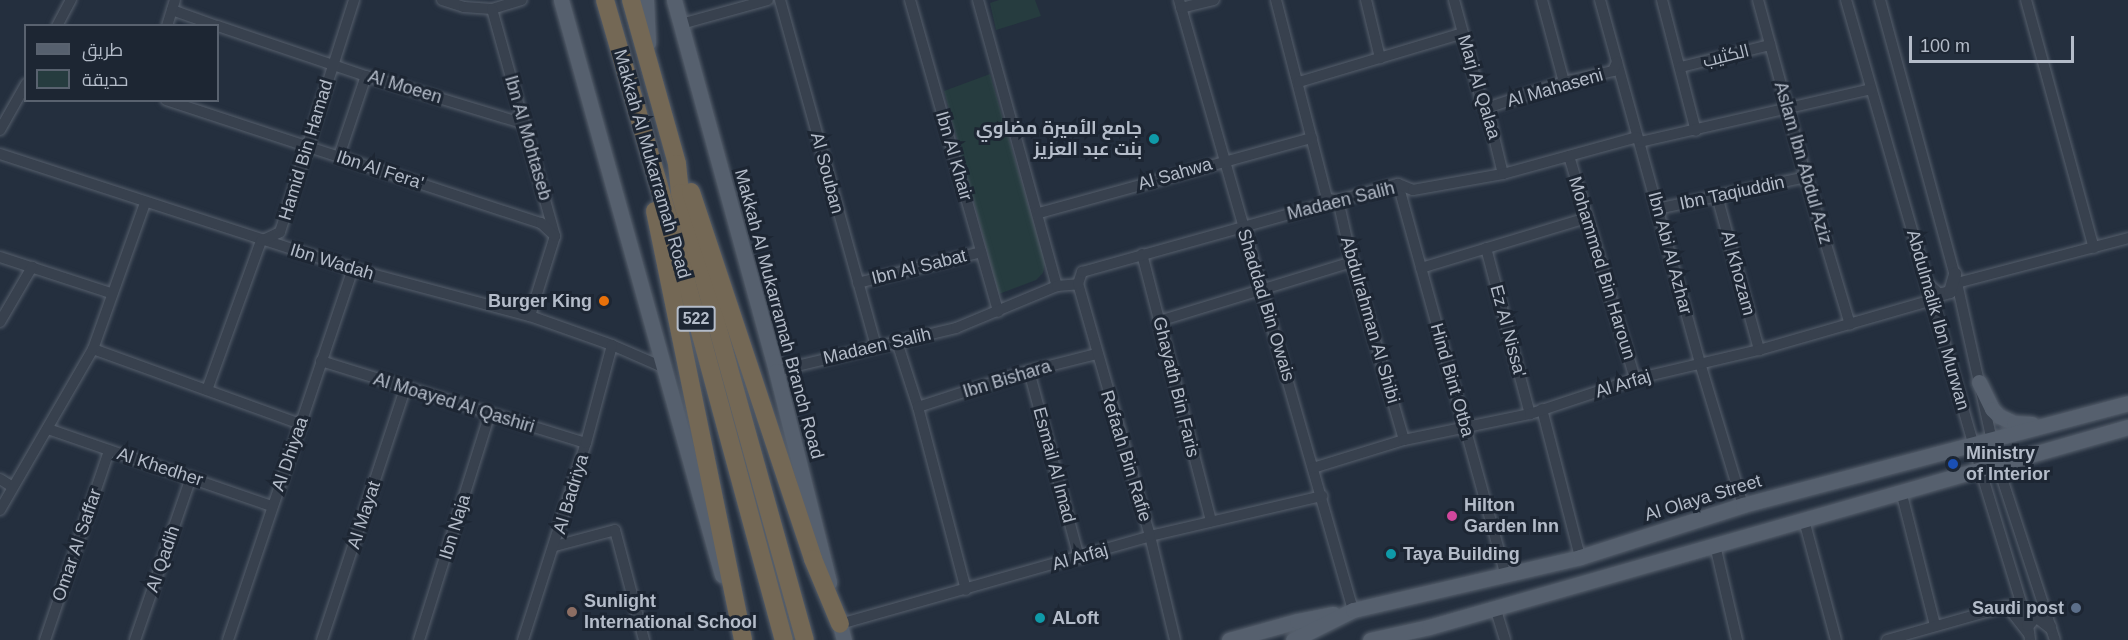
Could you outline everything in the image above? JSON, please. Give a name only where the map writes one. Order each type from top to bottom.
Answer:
[{"type":"highway","points":[[593,0],[638,118],[661,244],[742,640]]},
{"type":"highway","name":"Makkah Al Mukarramah Road","points":[[605,0],[683,269],[782,640]]},
{"type":"highway","name":"Makkah Al Mukarramah Road","points":[[631,0],[677,164],[680,193],[805,640]]},
{"type":"highway","points":[[677,164],[692,194],[710,244],[813,559],[842,635]]},
{"type":"highway","points":[[789,583],[810,640]]},
{"type":"main road","points":[[561,0],[742,640]]},
{"type":"main road","points":[[646,0],[649,67]]},
{"type":"main road","name":"Makkah Al Mukarramah Branch Road","points":[[674,0],[776,371],[842,635]]},
{"type":"main road","points":[[1979,382],[1992,409],[1999,416],[2014,423],[2044,425]]},
{"type":"main road","name":"Al Olaya Street","points":[[1293,640],[1353,610],[1580,557],[1743,505],[2128,403]]},
{"type":"main road","points":[[1393,640],[1495,607],[2128,427]]},
{"type":"main road","points":[[1229,640],[1297,621],[1353,610]]},
{"type":"main road","points":[[1371,640],[1429,627]]},
{"type":"street","points":[[58,24],[71,0]]},
{"type":"street","name":"Hamid Bin Hamad","points":[[261,241],[280,232],[354,0]]},
{"type":"street","points":[[442,0],[492,9],[522,0]]},
{"type":"street","points":[[681,24],[768,0]]},
{"type":"street","name":"Al Souban","points":[[780,0],[876,345]]},
{"type":"street","name":"Ibn Al Khair","points":[[910,0],[998,312]]},
{"type":"street","points":[[978,0],[1039,213],[1057,286]]},
{"type":"street","points":[[1180,4],[1214,0]]},
{"type":"street","name":"Abdulrahman Al Shibi","points":[[1276,0],[1299,82],[1327,199],[1338,200],[1352,262],[1404,440]]},
{"type":"street","points":[[1366,0],[1380,58]]},
{"type":"street","name":"Marj Al Qalaa","points":[[1454,0],[1482,103],[1487,108],[1503,174]]},
{"type":"street","points":[[1542,0],[1564,82]]},
{"type":"street","name":"Ibn Abi Al Azhar","points":[[1599,0],[1700,363],[1743,505]]},
{"type":"street","points":[[1662,0],[1696,131]]},
{"type":"street","name":"Aslam Ibn Abdul Aziz","points":[[1758,0],[1806,177],[1850,325]]},
{"type":"street","name":"Abdulmalik Ibn Murwan","points":[[1846,0],[2029,633]]},
{"type":"street","name":"Abdulmalik Ibn Murwan","points":[[1880,0],[1956,278],[1997,463],[2055,640]]},
{"type":"street","points":[[2026,0],[2094,248]]},
{"type":"street","name":"Shaddad Bin Owais","points":[[1180,4],[1242,228],[1263,287],[1353,610]]},
{"type":"street","points":[[168,24],[174,5]]},
{"type":"street","name":"Al Moeen","points":[[174,5],[213,24]]},
{"type":"street","name":"Ibn Al Mohtaseb","points":[[492,9],[555,236]]},
{"type":"street","name":"Al Moeen","points":[[219,27],[366,76],[525,124]]},
{"type":"street","points":[[1299,82],[1462,33]]},
{"type":"street","name":"الكثيب","points":[[1681,67],[1770,45]]},
{"type":"street","name":"Al Mahaseni","points":[[1487,108],[1564,82],[1613,71],[1617,62]]},
{"type":"street","points":[[339,156],[366,76]]},
{"type":"street","points":[[0,130],[24,88]]},
{"type":"street","name":"Madaen Salih","points":[[776,371],[876,345],[956,328],[1057,286],[1078,284],[1082,272],[1398,184],[1413,190],[1503,174],[1638,139],[1696,131],[1871,89]]},
{"type":"street","name":"Ibn Al Fera'","points":[[172,102],[541,223],[555,236]]},
{"type":"street","name":"Al Sahwa","points":[[1039,213],[1225,160],[1312,138]]},
{"type":"street","name":"Ibn Wadah","points":[[0,154],[261,241],[353,269],[530,316],[612,345],[665,368]]},
{"type":"street","name":"Mohammed Bin Haroun","points":[[1569,156],[1635,379]]},
{"type":"street","name":"Ibn Taqiuddin","points":[[1658,209],[1806,177]]},
{"type":"street","name":"Hind Bint Otba","points":[[1398,184],[1506,576]]},
{"type":"street","name":"Al Khozam","points":[[1717,196],[1759,350]]},
{"type":"street","points":[[0,510],[93,350],[111,293],[145,203]]},
{"type":"street","points":[[1420,268],[1587,218]]},
{"type":"street","points":[[530,316],[555,236]]},
{"type":"street","points":[[1928,285],[1939,295],[1950,292],[1956,278],[2094,248],[2128,238]]},
{"type":"street","points":[[207,390],[261,241]]},
{"type":"street","name":"Ez Al Nissa'","points":[[1486,248],[1530,414]]},
{"type":"street","name":"Ibn Al Sabat","points":[[858,283],[981,252]]},
{"type":"street","name":"Ghayath Bin Faris","points":[[1142,254],[1211,521]]},
{"type":"street","points":[[0,257],[111,293]]},
{"type":"street","points":[[1159,321],[1263,287],[1352,262]]},
{"type":"street","points":[[0,322],[32,267]]},
{"type":"street","name":"Al Dhiyaa","points":[[228,640],[353,269]]},
{"type":"street","name":"Refaah Bin Rafie","points":[[1078,284],[1096,354],[1150,536],[1175,640]]},
{"type":"street","name":"Al Arfaj","points":[[1313,468],[1404,440],[1530,414],[1635,379],[1759,350],[1932,300]]},
{"type":"street","points":[[897,342],[918,407],[966,590]]},
{"type":"street","name":"Al Badriya","points":[[523,640],[555,546],[612,345]]},
{"type":"street","points":[[93,350],[300,424]]},
{"type":"street","name":"Ibn Bishara","points":[[918,407],[1029,371],[1096,354]]},
{"type":"street","name":"Al Moayed Al Qashiri","points":[[321,361],[405,389],[586,443]]},
{"type":"street","name":"Esmail Al Imad","points":[[1029,371],[1079,558]]},
{"type":"street","name":"Al Mayat","points":[[322,640],[405,389]]},
{"type":"street","points":[[1542,409],[1580,557]]},
{"type":"street","name":"Ibn Naja","points":[[419,640],[490,414]]},
{"type":"street","name":"Al Khedher","points":[[48,429],[272,506]]},
{"type":"street","name":"Omar Al Saffar","points":[[45,640],[110,450]]},
{"type":"street","name":"Al Qadih","points":[[135,640],[191,477]]},
{"type":"street","points":[[0,479],[13,487]]},
{"type":"street","points":[[1901,491],[1935,625]]},
{"type":"street","name":"Al Arfaj","points":[[842,635],[966,590],[1150,536],[1322,496]]},
{"type":"street","points":[[1804,520],[1836,640]]},
{"type":"street","points":[[555,546],[615,530],[644,640]]},
{"type":"street","points":[[1715,545],[1737,640]]},
{"type":"street","points":[[1887,640],[2007,606],[2029,633],[2036,616],[2042,618],[2050,627]]},
{"type":"street","points":[[1495,607],[1505,640]]},
{"type":"green space","points":[[999,0],[1035,0],[1041,16],[996,30],[990,3]]},
{"type":"green space","points":[[990,74],[1045,263],[1043,273],[1036,280],[999,294],[944,91]]},
{"type":"place","name":"جامع الأميرة مضاوي بنت عبد العزيز","points":[[1154,139]]},
{"type":"place","name":"Burger King","points":[[604,301]]},
{"type":"place","name":"Ministry of Interior","points":[[1953,464]]},
{"type":"place","name":"Hilton Garden Inn","points":[[1452,516]]},
{"type":"place","name":"Taya Building","points":[[1391,554]]},
{"type":"place","name":"Saudi post","points":[[2076,608]]},
{"type":"place","name":"Sunlight International School","points":[[572,612]]},
{"type":"place","name":"ALoft","points":[[1040,618]]}]
